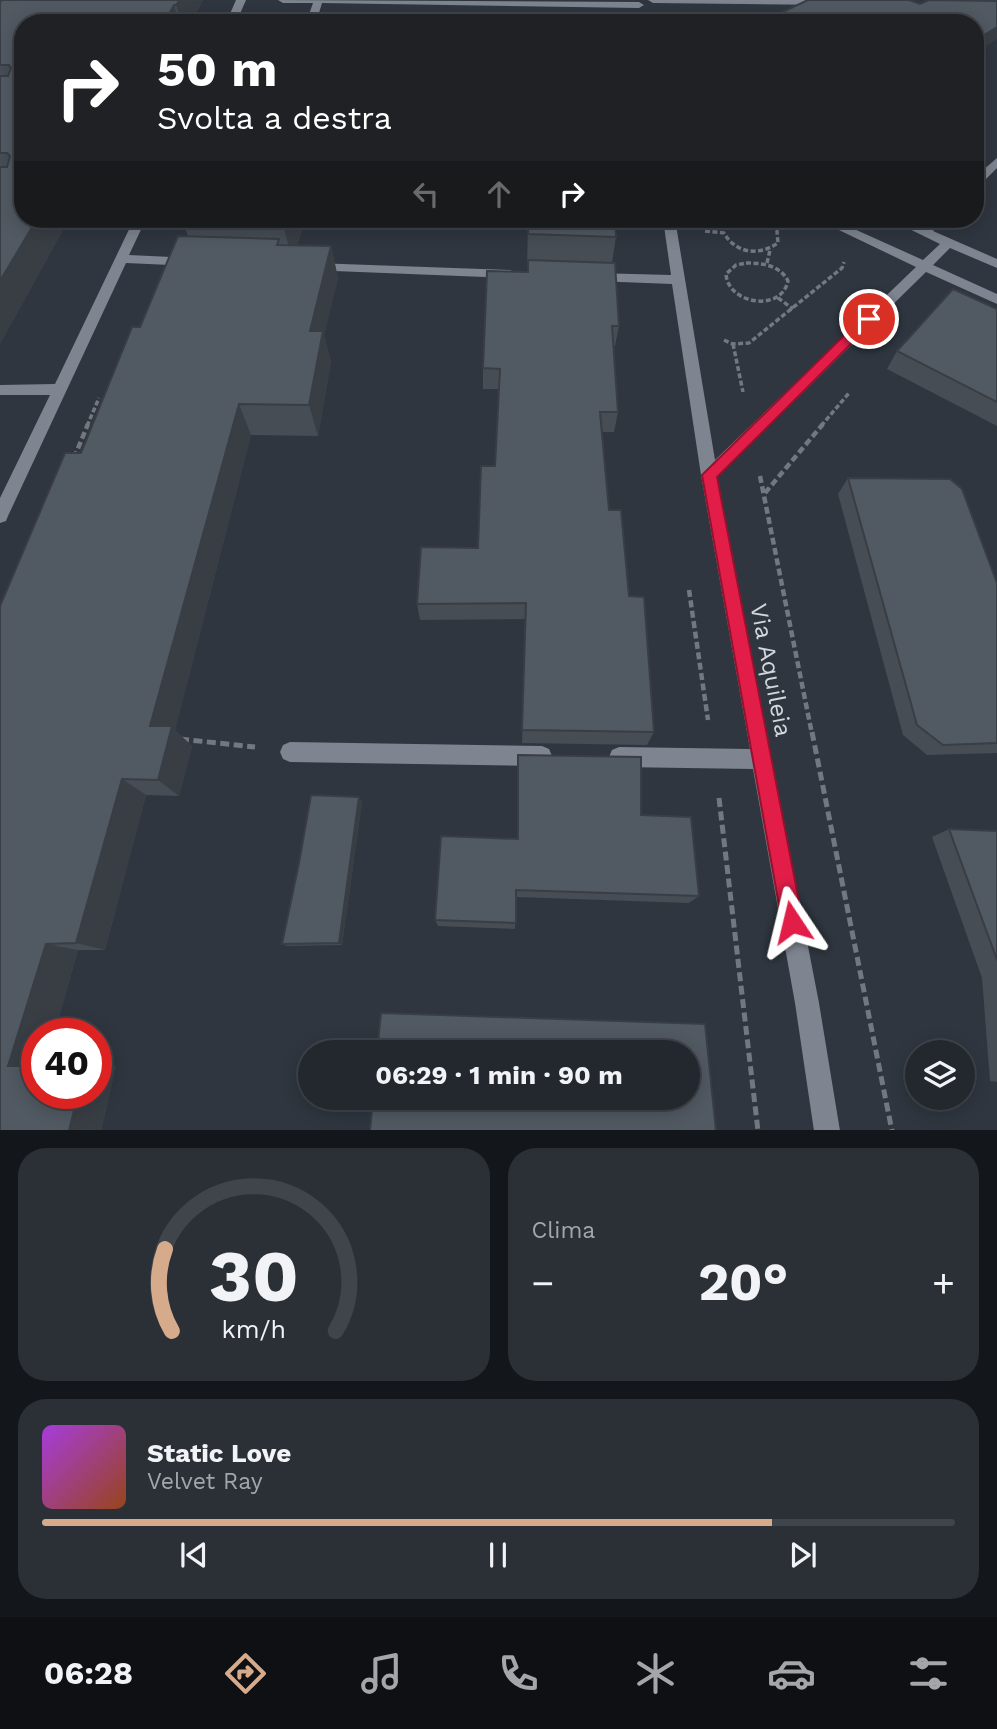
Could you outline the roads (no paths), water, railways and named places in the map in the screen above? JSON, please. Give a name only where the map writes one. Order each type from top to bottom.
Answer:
[{"type":"street","points":[[283,0],[639,7]]},
{"type":"street","points":[[653,0],[844,2]]},
{"type":"street","points":[[984,174],[997,161]]},
{"type":"street","points":[[0,516],[136,228]]},
{"type":"street","name":"Via Aquileia","points":[[670,228],[709,475],[807,1003],[827,1130]]},
{"type":"street","points":[[843,228],[997,299]]},
{"type":"street","points":[[915,228],[997,264]]},
{"type":"street","points":[[924,232],[928,228]]},
{"type":"street","points":[[709,475],[949,242]]},
{"type":"street","points":[[120,260],[211,263]]},
{"type":"street","points":[[295,266],[531,274]]},
{"type":"street","points":[[586,276],[678,280]]},
{"type":"street","points":[[0,390],[59,389]]},
{"type":"street","points":[[290,752],[564,756]]},
{"type":"street","points":[[605,757],[762,759]]}]
